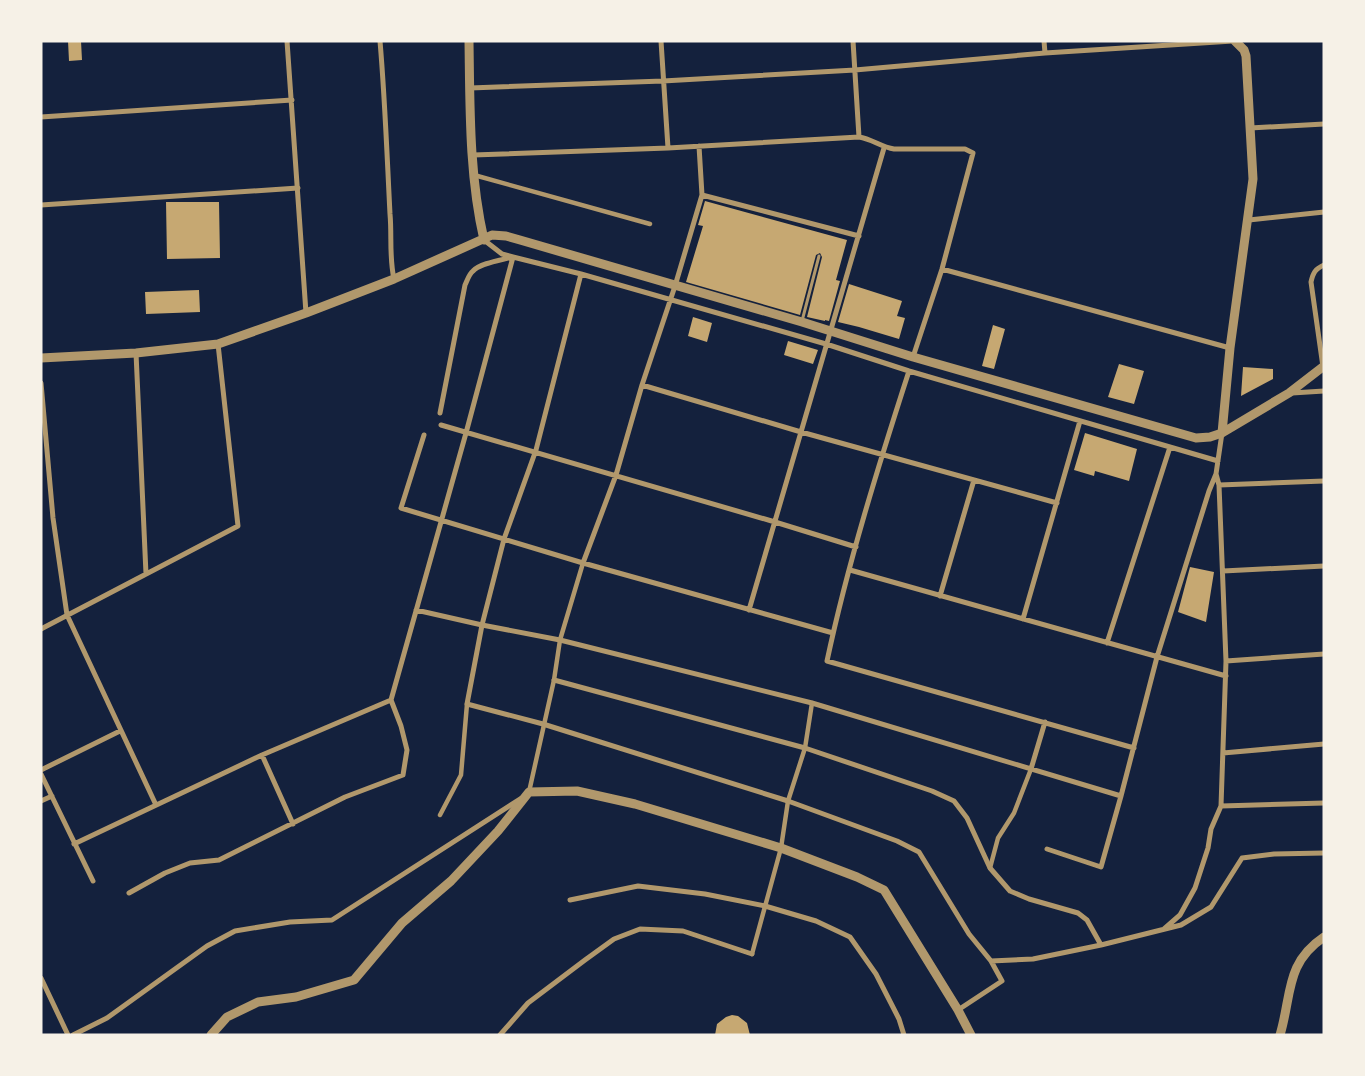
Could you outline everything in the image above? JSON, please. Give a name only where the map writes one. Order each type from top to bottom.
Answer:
[{"type":"street","points":[[287,41],[306,313]]},
{"type":"street","points":[[380,41],[385,93],[391,229],[390,262],[394,279]]},
{"type":"street","points":[[469,41],[474,175],[480,222],[484,240],[502,254],[581,274],[826,344],[910,371],[1218,461]]},
{"type":"street","points":[[661,41],[668,148]]},
{"type":"street","points":[[853,41],[859,137]]},
{"type":"street","points":[[1044,41],[1044,54]]},
{"type":"street","points":[[470,88],[663,81],[855,70],[1044,54],[1234,41],[1244,50],[1246,56],[1253,179],[1249,220],[1230,348],[1216,474],[1158,657],[1122,796],[1101,867],[1047,849]]},
{"type":"street","points":[[41,117],[292,100]]},
{"type":"street","points":[[1250,128],[1324,124]]},
{"type":"street","points":[[473,155],[668,148],[859,137],[867,138],[884,148],[906,150],[965,149],[973,153],[942,270],[913,357]]},
{"type":"street","points":[[211,1035],[227,1017],[258,1002],[296,997],[354,980],[402,923],[451,881],[498,831],[529,792],[554,680],[560,640],[583,563],[616,476],[642,385],[675,286],[702,195],[699,146]]},
{"type":"street","points":[[749,610],[884,148]]},
{"type":"street","points":[[474,175],[650,224]]},
{"type":"street","points":[[41,205],[298,188]]},
{"type":"street","points":[[702,195],[859,236]]},
{"type":"street","points":[[1249,220],[1324,212]]},
{"type":"street","points":[[41,358],[136,353],[218,344],[394,279],[492,236],[506,236],[802,322],[913,357],[1196,438],[1210,437],[1222,433],[1289,393],[1324,366],[1311,282],[1316,269],[1324,265]]},
{"type":"street","points":[[440,413],[465,285],[468,278],[472,271],[479,266],[513,257]]},
{"type":"street","points":[[130,893],[165,873],[190,862],[220,860],[346,797],[403,775],[407,750],[401,726],[391,700],[513,257]]},
{"type":"street","points":[[942,270],[1230,348]]},
{"type":"street","points":[[440,815],[461,775],[467,704],[482,625],[504,539],[535,453],[581,274]]},
{"type":"street","points":[[41,629],[238,526],[218,344]]},
{"type":"street","points":[[136,353],[146,574]]},
{"type":"street","points":[[910,371],[856,547],[828,662],[1134,748]]},
{"type":"street","points":[[41,383],[53,518],[67,616],[156,805]]},
{"type":"street","points":[[642,385],[801,432],[1058,503]]},
{"type":"street","points":[[1289,393],[1324,391]]},
{"type":"street","points":[[1023,619],[1058,503],[1080,421]]},
{"type":"street","points":[[441,425],[856,547]]},
{"type":"street","points":[[424,435],[400,508],[583,563],[834,633]]},
{"type":"street","points":[[1108,643],[1170,447]]},
{"type":"street","points":[[1164,929],[1180,915],[1195,888],[1208,848],[1211,829],[1221,806],[1226,661],[1219,485],[1216,474]]},
{"type":"street","points":[[940,596],[974,480]]},
{"type":"street","points":[[1219,485],[1324,481]]},
{"type":"street","points":[[1223,571],[1324,566]]},
{"type":"street","points":[[850,570],[1226,676]]},
{"type":"street","points":[[416,610],[560,640],[812,703],[1122,796]]},
{"type":"street","points":[[1226,661],[1324,654]]},
{"type":"street","points":[[554,680],[805,748],[932,791],[954,802],[967,818],[990,868],[1010,891],[1029,899],[1078,912],[1087,920],[1101,944]]},
{"type":"street","points":[[74,844],[262,755],[391,700]]},
{"type":"street","points":[[500,1035],[528,1003],[614,939],[640,929],[683,931],[752,954],[781,848],[788,800],[805,748],[812,703]]},
{"type":"street","points":[[467,704],[543,724],[788,800],[897,840],[919,852],[969,934],[991,961],[1002,981],[958,1010]]},
{"type":"street","points":[[990,868],[998,838],[1014,813],[1031,769],[1045,722]]},
{"type":"street","points":[[41,770],[120,731]]},
{"type":"street","points":[[1224,753],[1324,744]]},
{"type":"street","points":[[262,755],[292,824]]},
{"type":"street","points":[[41,774],[93,881]]},
{"type":"street","points":[[74,1035],[107,1018],[207,946],[235,931],[290,922],[332,920],[501,812],[529,792],[577,791],[636,804],[781,848],[857,877],[884,890],[958,1010],[971,1035]]},
{"type":"street","points":[[41,801],[52,796]]},
{"type":"street","points":[[1221,806],[1324,803]]},
{"type":"street","points":[[991,961],[1033,959],[1181,925],[1211,907],[1242,858],[1274,854],[1324,852]]},
{"type":"street","points":[[570,900],[638,886],[705,894],[765,906],[816,921],[850,937],[876,974],[899,1019],[904,1035]]},
{"type":"street","points":[[1280,1035],[1296,965],[1306,951],[1324,937]]},
{"type":"street","points":[[41,978],[68,1035]]},
{"type":"lane","points":[[802,322],[819,256]]},
{"type":"building","points":[[68,41],[81,41],[82,60],[69,61]]},
{"type":"building","points":[[705,201],[847,240],[836,280],[840,281],[829,321],[807,317],[822,257],[820,253],[816,255],[800,315],[686,282],[703,226],[698,225]]},
{"type":"building","points":[[166,202],[219,202],[220,258],[167,259]]},
{"type":"building","points":[[849,284],[902,301],[897,316],[905,318],[899,339],[838,322]]},
{"type":"building","points":[[199,290],[200,312],[146,314],[145,292]]},
{"type":"building","points":[[693,317],[712,323],[707,342],[688,336]]},
{"type":"building","points":[[993,325],[1005,329],[994,369],[982,366]]},
{"type":"building","points":[[788,341],[818,350],[813,364],[784,355]]},
{"type":"building","points":[[1119,364],[1144,371],[1134,404],[1108,397]]},
{"type":"building","points":[[1243,367],[1273,369],[1273,379],[1241,396]]},
{"type":"building","points":[[1085,433],[1137,449],[1129,481],[1095,471],[1094,476],[1074,470]]},
{"type":"building","points":[[1190,567],[1214,572],[1206,622],[1178,612]]},
{"type":"building","points":[[732,1015],[738,1016],[747,1023],[750,1035],[715,1035],[717,1024]]}]
